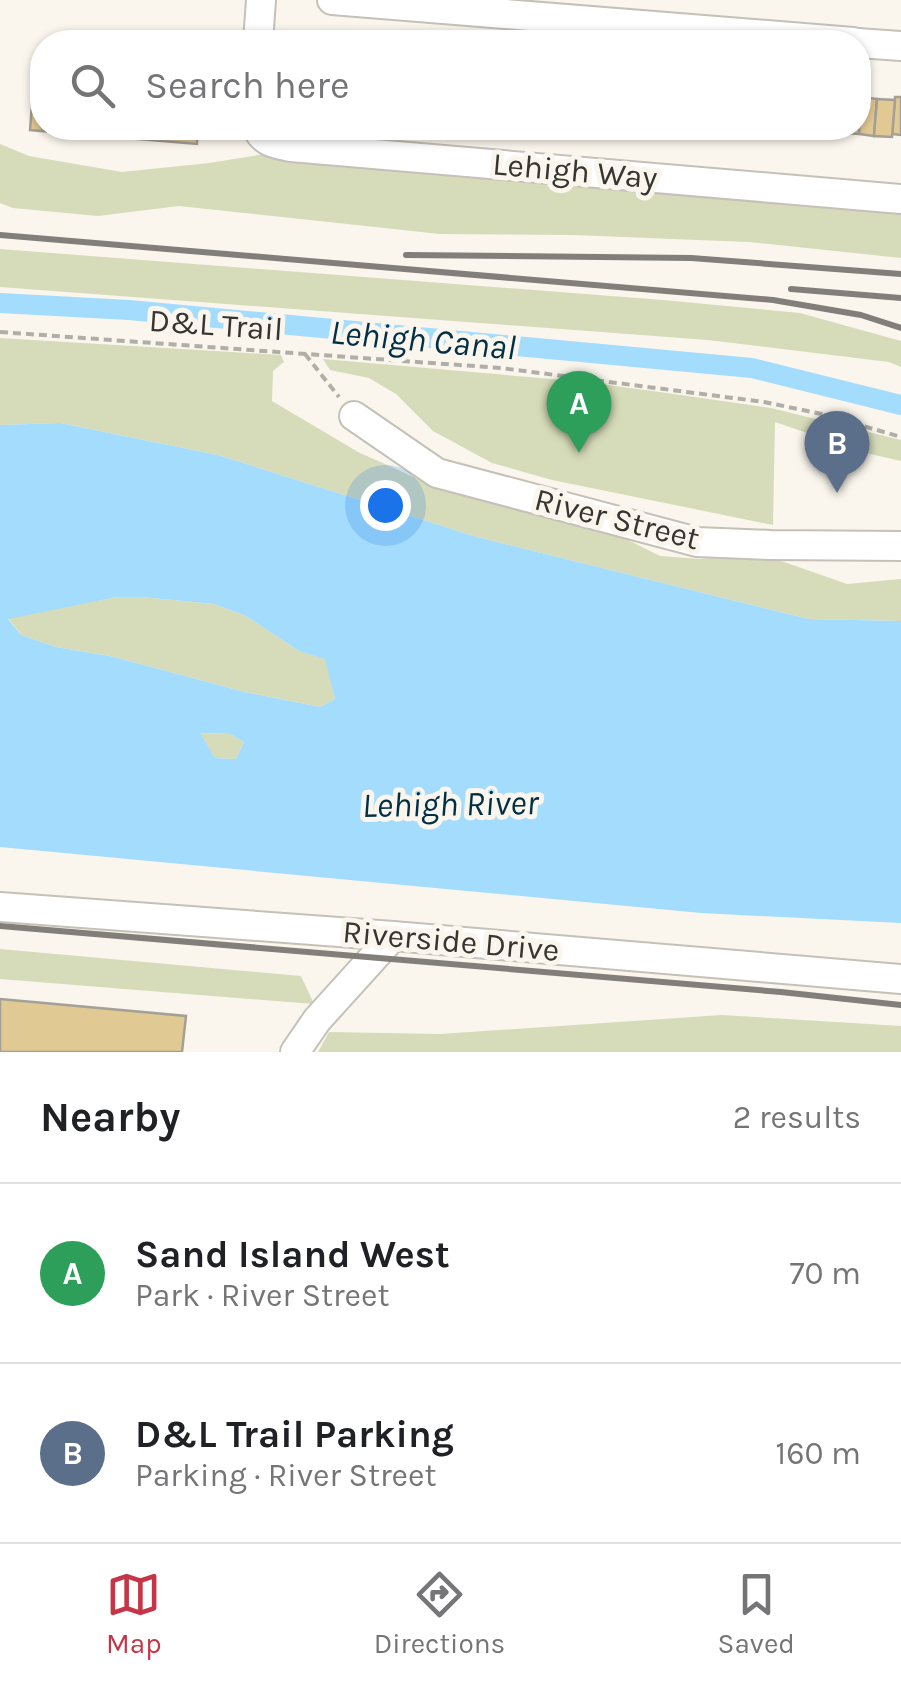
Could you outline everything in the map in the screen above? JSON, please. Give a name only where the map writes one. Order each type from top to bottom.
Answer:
[{"type":"street","points":[[259,30],[261,0]]},
{"type":"street","points":[[332,0],[698,30]]},
{"type":"street","points":[[871,44],[901,46]]},
{"type":"street","name":"Lehigh Way","points":[[266,140],[291,147],[901,199]]},
{"type":"street","name":"River Street","points":[[354,416],[438,472],[697,542],[901,546]]},
{"type":"street","name":"Riverside Drive","points":[[0,907],[901,979]]},
{"type":"street","points":[[295,1052],[318,1020],[393,936]]},
{"type":"path","name":"D&L Trail","points":[[0,332],[501,368],[710,394],[822,414],[901,437]]},
{"type":"path","points":[[305,354],[354,416]]},
{"type":"green space","points":[[0,144],[29,156],[122,172],[277,152],[901,210],[901,258],[749,242],[440,234],[179,206],[98,216],[13,208],[0,203]]},
{"type":"green space","points":[[0,249],[800,313],[901,341],[901,367],[889,362],[708,340],[0,287]]},
{"type":"green space","points":[[0,338],[281,355],[284,362],[273,371],[272,401],[358,452],[436,487],[616,534],[660,556],[700,559],[761,554],[847,584],[901,579],[901,621],[809,619],[477,537],[218,455],[60,423],[0,425]]},
{"type":"green space","points":[[323,359],[586,382],[771,408],[901,440],[901,461],[775,422],[773,525],[552,480],[492,463],[433,431],[396,394],[369,378],[330,370]]},
{"type":"green space","points":[[117,597],[214,604],[246,616],[299,651],[326,659],[335,699],[320,707],[245,692],[110,656],[56,647],[21,635],[8,618]]},
{"type":"green space","points":[[199,733],[230,734],[244,742],[236,759],[215,758]]},
{"type":"green space","points":[[0,949],[301,976],[314,1004],[0,979]]},
{"type":"green space","points":[[722,1015],[901,1026],[901,1052],[318,1052],[329,1032],[440,1034]]},
{"type":"water","name":"Lehigh River","points":[[60,423],[218,455],[477,537],[809,619],[901,621],[901,923],[701,913],[0,847],[0,425]],"holes":[[[117,597],[214,604],[246,616],[299,651],[325,659],[335,699],[320,707],[245,692],[110,656],[56,647],[21,635],[8,619]],[[200,733],[230,734],[244,742],[236,759],[215,758]]]},
{"type":"building","points":[[895,97],[901,97],[901,135],[892,134]]},
{"type":"building","points":[[871,98],[877,99],[874,136],[871,136]]},
{"type":"building","points":[[877,99],[895,100],[892,137],[874,136]]},
{"type":"building","points":[[149,140],[197,140],[197,144]]},
{"type":"building","points":[[0,999],[186,1016],[182,1052],[0,1052]]},
{"type":"waterway","name":"Lehigh Canal","points":[[0,303],[129,310],[752,368],[901,405]]},
{"type":"railway","points":[[0,235],[773,300],[861,315],[901,328]]},
{"type":"railway","points":[[406,255],[691,258],[901,274]]},
{"type":"railway","points":[[791,289],[901,298]]},
{"type":"railway","points":[[0,926],[901,1005]]},
{"type":"place","name":"Sand Island West","points":[[579,453]]},
{"type":"place","name":"D&L Trail Parking","points":[[837,493]]}]
